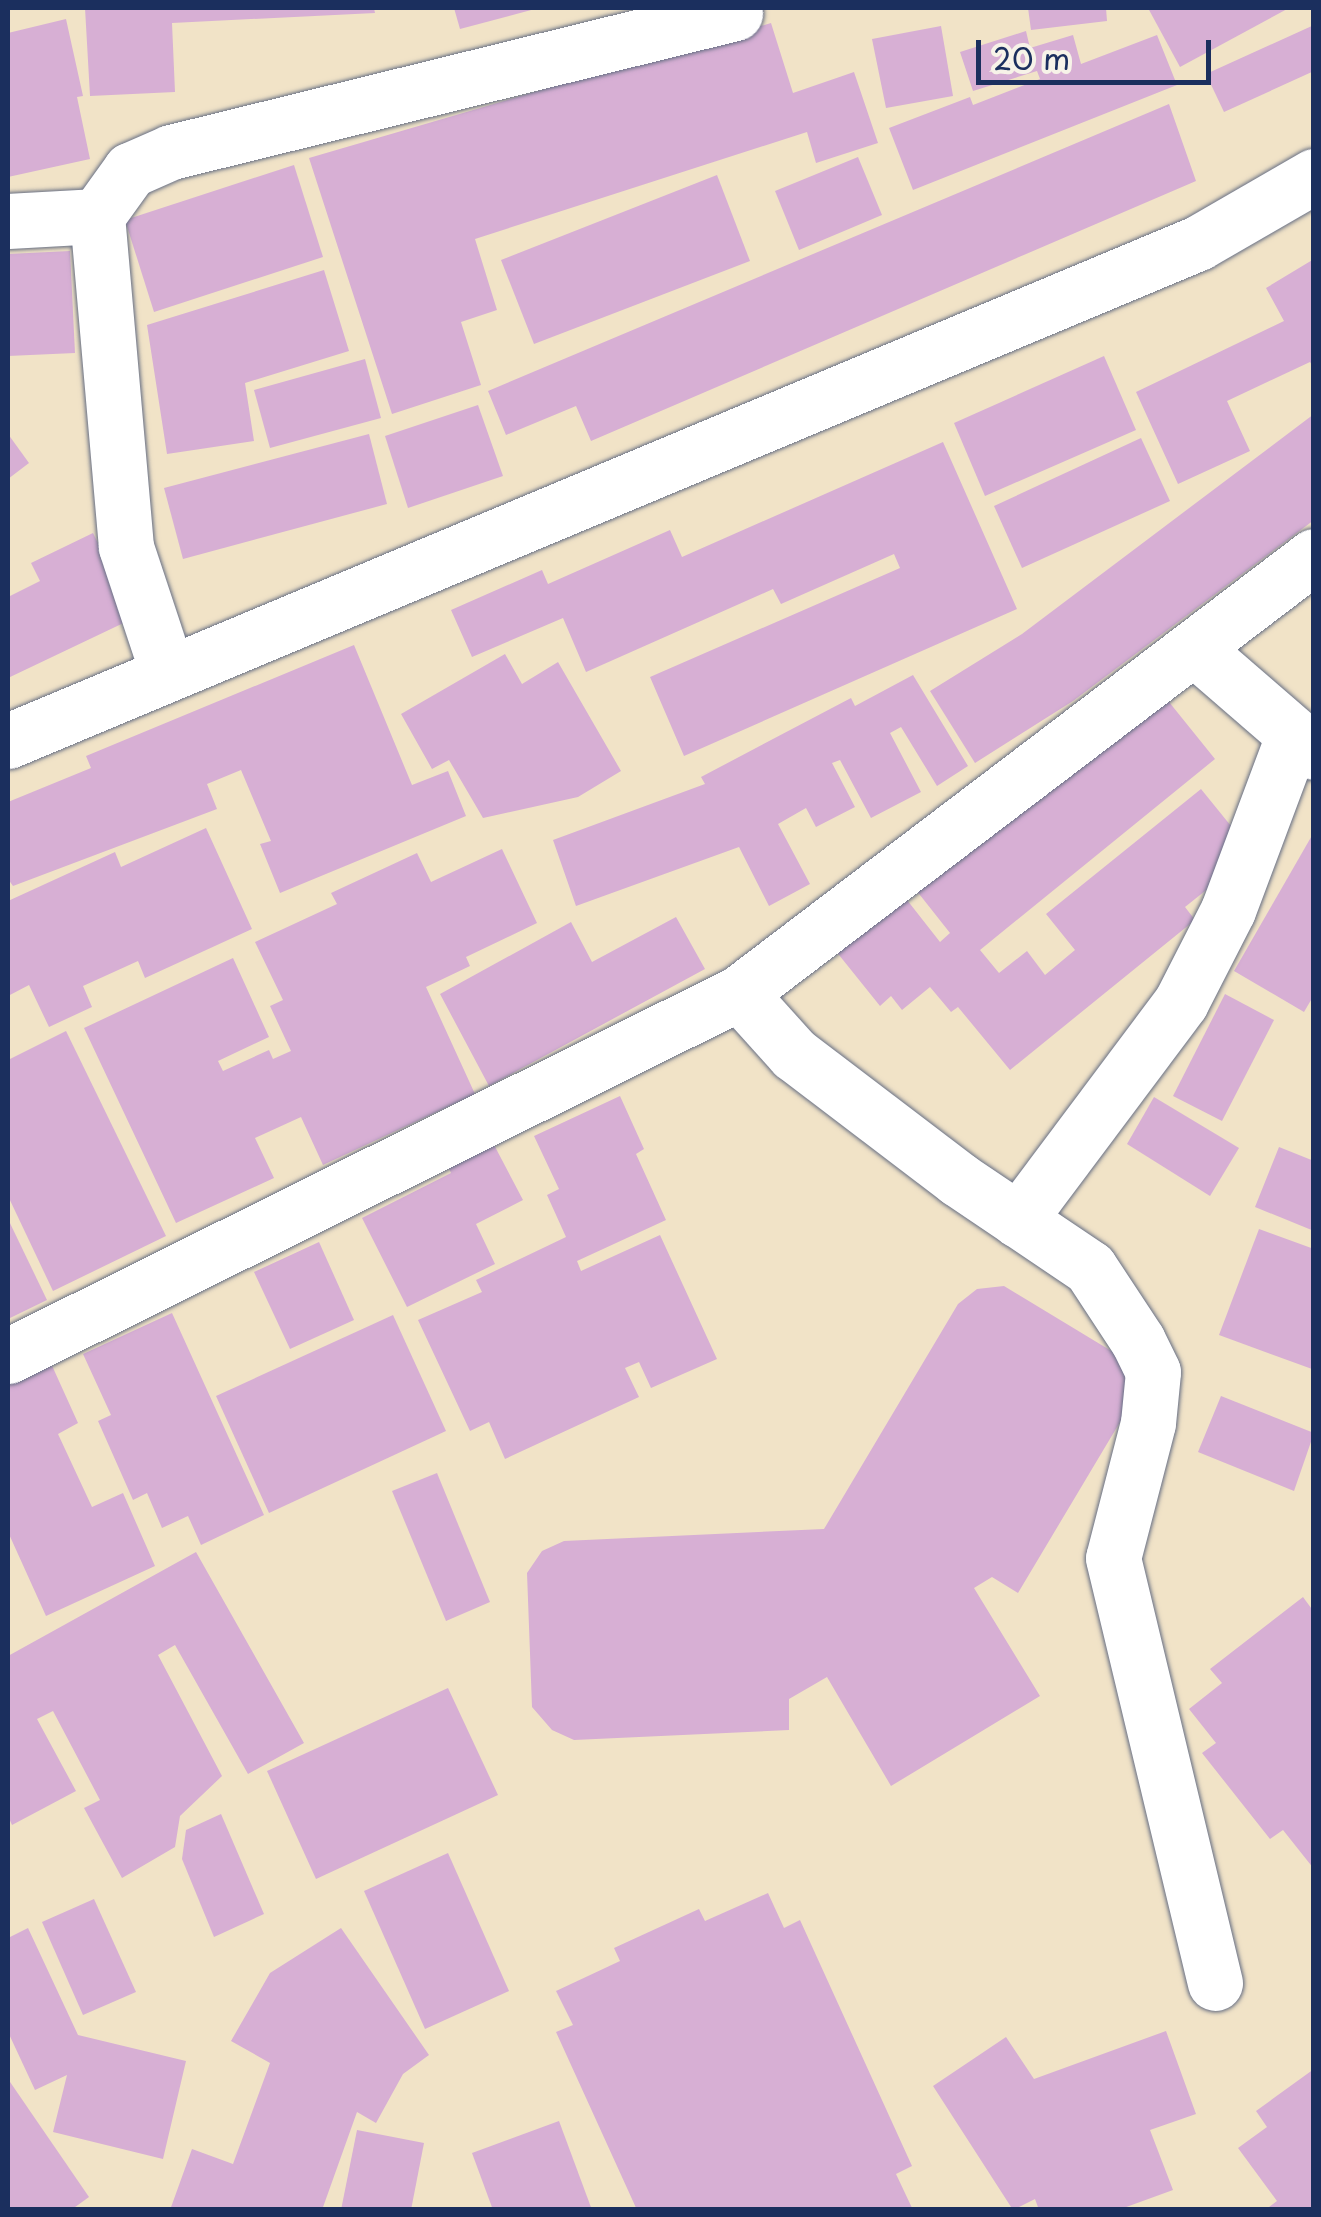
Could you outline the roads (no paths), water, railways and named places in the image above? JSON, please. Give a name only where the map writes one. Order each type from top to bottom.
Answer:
[{"type":"street","points":[[167,671],[126,548],[97,216],[130,170],[171,152],[736,13]]},
{"type":"street","points":[[8,741],[167,671],[866,385],[1164,258],[1314,176]]},
{"type":"street","points":[[8,221],[97,216]]},
{"type":"street","points":[[8,1356],[738,993],[1314,556]]},
{"type":"street","points":[[1018,1220],[1181,1002],[1228,910],[1303,744],[1195,649]]},
{"type":"street","points":[[738,993],[794,1054],[1018,1220],[1090,1268],[1138,1340],[1153,1372],[1148,1423],[1114,1558],[1215,1982]]}]
